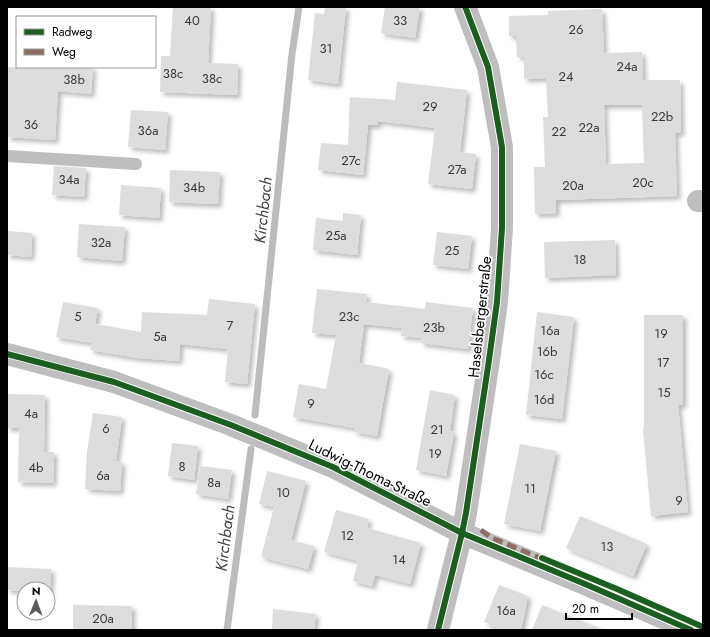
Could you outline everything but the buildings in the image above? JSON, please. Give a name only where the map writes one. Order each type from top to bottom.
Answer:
[{"type":"street","name":"Haselsbergerstraße","points":[[438,630],[462,533],[497,302],[502,228],[502,147],[488,67],[465,7]]},
{"type":"street","name":"Ludwig-Thoma-Straße","points":[[7,354],[114,382],[231,425],[333,468],[462,533],[691,630]]},
{"type":"lane","points":[[7,156],[136,164]]},
{"type":"waterway","name":"Kirchbach","points":[[255,415],[292,54],[299,7]]},
{"type":"waterway","name":"Kirchbach","points":[[227,630],[251,449]]},
{"type":"marked path","points":[[481,530],[492,538],[545,560]]},
{"type":"cycle path","points":[[438,630],[466,513],[497,302],[502,228],[502,147],[488,67],[465,7]]},
{"type":"cycle path","points":[[7,354],[114,382],[231,425],[333,467],[462,533],[691,630]]},
{"type":"cycle path","points":[[542,558],[703,627]]}]
